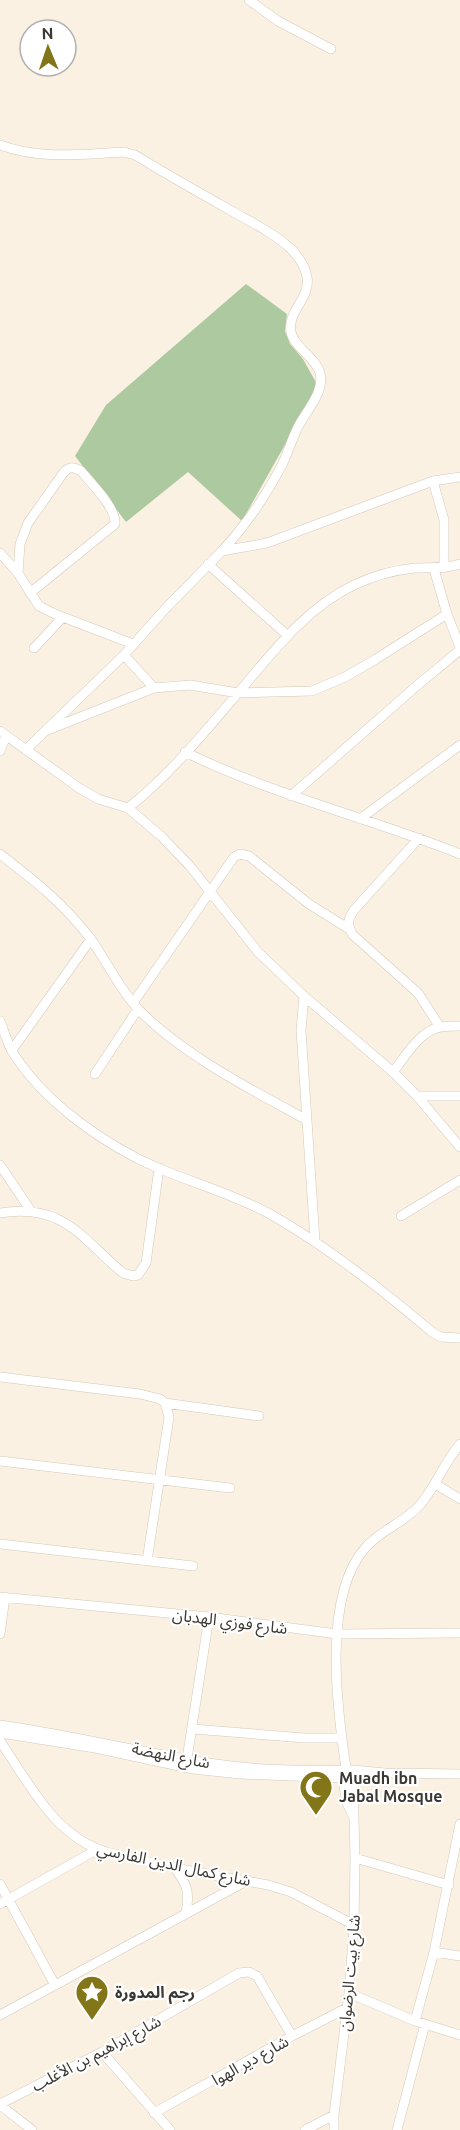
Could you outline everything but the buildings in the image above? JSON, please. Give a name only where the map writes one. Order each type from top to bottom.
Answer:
[{"type":"street","points":[[249,0],[278,21],[331,49]]},
{"type":"street","points":[[0,145],[16,151],[38,154],[124,152],[135,155],[270,233],[292,250],[303,263],[307,276],[307,291],[294,314],[291,331],[296,341],[318,367],[320,374],[318,391],[298,426],[282,464],[267,492],[241,530],[124,655],[26,750]]},
{"type":"street","points":[[18,573],[20,544],[28,523],[64,472],[70,468],[76,468],[81,471],[115,515],[115,524],[30,593]]},
{"type":"street","points":[[222,551],[267,543],[433,481],[460,477]]},
{"type":"street","points":[[291,796],[460,649],[447,614],[439,568],[444,520],[433,481]]},
{"type":"street","points":[[0,553],[18,573],[39,606],[134,644]]},
{"type":"street","points":[[208,564],[288,636]]},
{"type":"street","points":[[128,808],[147,793],[305,618],[333,597],[374,576],[415,568],[439,568],[460,564]]},
{"type":"street","points":[[45,731],[154,688],[190,685],[238,693],[312,691],[360,668],[447,614]]},
{"type":"street","points":[[34,648],[63,617]]},
{"type":"street","points":[[124,655],[154,688]]},
{"type":"street","points":[[0,751],[3,733],[98,799],[128,808],[178,853],[258,952],[304,996],[393,1071],[460,1147]]},
{"type":"street","points":[[360,819],[460,745]]},
{"type":"street","points":[[185,752],[230,774],[460,854]]},
{"type":"street","points":[[349,929],[349,918],[354,910],[418,838]]},
{"type":"street","points":[[0,854],[48,891],[90,939],[136,1006],[164,1032],[235,1080],[307,1120]]},
{"type":"street","points":[[95,1074],[208,892],[234,857],[240,854],[249,856],[309,904],[349,929],[418,993],[440,1027]]},
{"type":"street","points":[[12,1050],[90,939]]},
{"type":"street","points":[[304,996],[300,1030],[315,1241]]},
{"type":"street","points":[[0,1021],[12,1050],[34,1079],[71,1115],[123,1151],[254,1206],[315,1241],[376,1286],[432,1332],[441,1337],[460,1338]]},
{"type":"street","points":[[393,1071],[423,1036],[440,1027],[460,1026]]},
{"type":"street","points":[[417,1096],[460,1096]]},
{"type":"street","points":[[0,1165],[31,1211]]},
{"type":"street","points":[[0,1213],[31,1211],[45,1214],[75,1228],[123,1273],[129,1276],[138,1275],[146,1263],[159,1168]]},
{"type":"street","points":[[401,1216],[460,1180]]},
{"type":"street","points":[[0,1377],[140,1394],[160,1399],[165,1403],[260,1416]]},
{"type":"street","points":[[147,1562],[169,1417],[165,1403]]},
{"type":"street","name":"شارع بيت الرضوان","points":[[334,2130],[354,1925],[353,1816],[355,1803],[347,1775],[342,1738],[337,1634],[344,1592],[355,1563],[365,1548],[377,1536],[418,1507],[460,1444]]},
{"type":"street","points":[[0,1461],[230,1488]]},
{"type":"street","points":[[435,1484],[460,1499]]},
{"type":"street","points":[[0,1544],[193,1566]]},
{"type":"street","points":[[0,1634],[2,1597]]},
{"type":"street","name":"شارع فوزي الهدبان","points":[[2,1597],[208,1617],[337,1634],[460,1633]]},
{"type":"street","points":[[187,1759],[208,1617]]},
{"type":"street","name":"شارع النهضة","points":[[0,1725],[226,1765],[347,1775]]},
{"type":"street","points":[[193,1729],[304,1738],[342,1738]]},
{"type":"street","name":"شارع النهضة","points":[[0,1733],[95,1748],[193,1769],[240,1774],[347,1775]]},
{"type":"street","name":"شارع كمال الدين الفارسي","points":[[0,1741],[60,1825],[82,1843],[175,1868],[248,1881],[291,1892],[354,1925]]},
{"type":"street","points":[[347,1775],[460,1774]]},
{"type":"street","points":[[415,2021],[434,1952],[460,1824]]},
{"type":"street","points":[[4,1902],[98,1849]]},
{"type":"street","points":[[355,1857],[449,1885]]},
{"type":"street","points":[[175,1868],[187,1886],[186,1912]]},
{"type":"street","points":[[0,2015],[186,1912],[248,1881]]},
{"type":"street","points":[[0,1884],[4,1902],[55,1985]]},
{"type":"street","points":[[434,1952],[460,1956]]},
{"type":"street","name":"شارع إبراهيم بن الأغلب","points":[[0,2104],[102,2052],[238,1972],[257,1976],[292,2036]]},
{"type":"street","points":[[348,1993],[415,2021],[460,2035]]},
{"type":"street","name":"شارع دير الهوا","points":[[154,2113],[347,2008]]},
{"type":"street","points":[[397,2130],[425,2024]]},
{"type":"street","points":[[102,2052],[170,2130]]},
{"type":"street","points":[[0,2104],[32,2130]]},
{"type":"street","points":[[305,2130],[334,2115]]},
{"type":"green space","points":[[246,284],[287,314],[285,331],[290,344],[303,359],[318,386],[242,521],[188,472],[126,522],[75,456],[106,405]]},
{"type":"place","name":"Muadh ibn Jabal Mosque","points":[[316,1816]]},
{"type":"place","name":"رجم المدورة","points":[[92,2021]]}]
